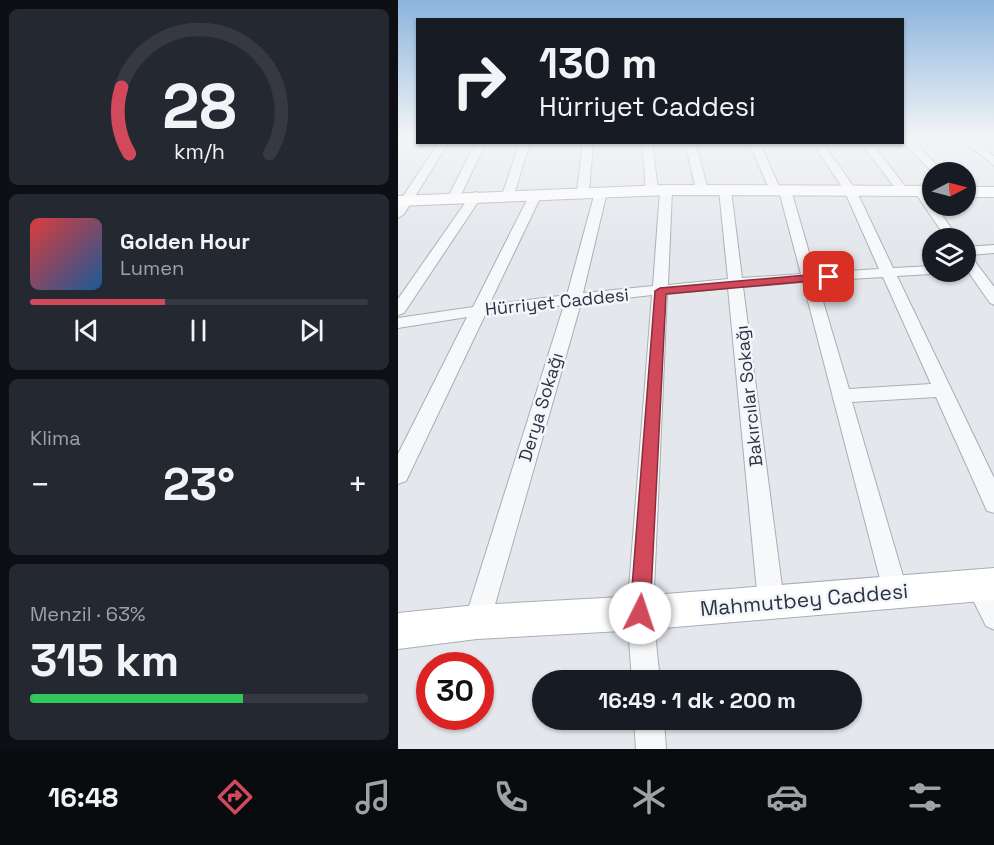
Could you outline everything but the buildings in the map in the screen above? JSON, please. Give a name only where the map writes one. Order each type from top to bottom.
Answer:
[{"type":"street","points":[[398,214],[403,200],[423,172]]},
{"type":"street","points":[[454,197],[466,172]]},
{"type":"street","points":[[508,195],[515,172]]},
{"type":"street","points":[[583,192],[585,172]]},
{"type":"street","points":[[645,670],[640,613],[660,291],[659,190],[654,172]]},
{"type":"street","points":[[697,172],[702,190]]},
{"type":"street","points":[[770,172],[780,190],[809,278],[895,592]]},
{"type":"street","points":[[838,172],[850,190],[995,504]]},
{"type":"street","points":[[888,172],[903,191]]},
{"type":"street","points":[[403,200],[659,190],[922,191]]},
{"type":"street","name":"Bakırcılar Sokağı","points":[[725,190],[771,602]]},
{"type":"street","name":"Derya Sokağı","points":[[478,622],[574,299],[601,192]]},
{"type":"street","points":[[976,192],[995,192]]},
{"type":"street","points":[[398,475],[536,194]]},
{"type":"street","points":[[398,310],[476,196]]},
{"type":"street","points":[[976,250],[995,249]]},
{"type":"street","name":"Hürriyet Caddesi","points":[[398,323],[479,310],[574,299],[809,278],[922,271]]},
{"type":"street","points":[[976,276],[994,300]]},
{"type":"street","points":[[842,396],[942,390]]},
{"type":"street","points":[[987,585],[995,617]]},
{"type":"street","name":"Mahmutbey Caddesi","points":[[398,631],[478,622],[640,613],[987,585]]},
{"type":"street","points":[[650,730],[651,749]]},
{"type":"route","points":[[640,613],[660,291],[829,277]]}]
